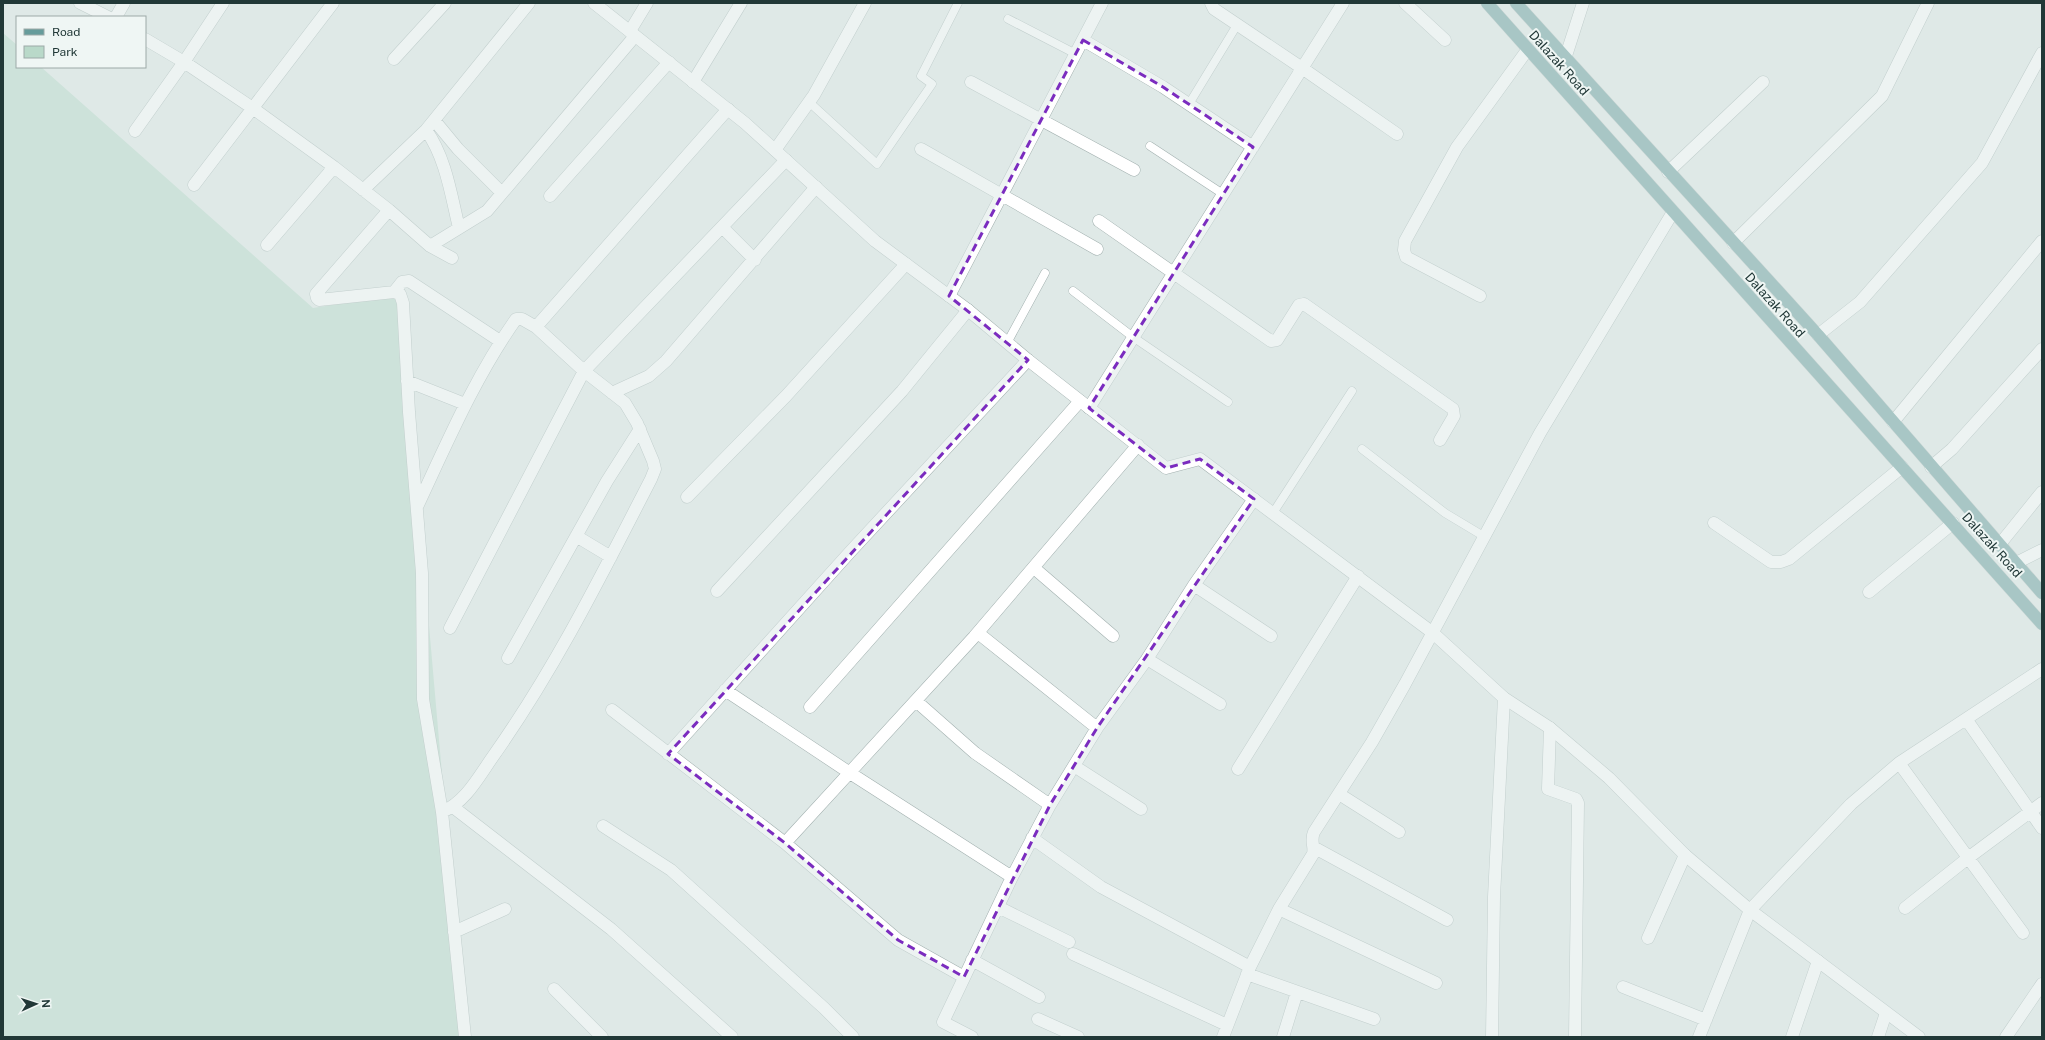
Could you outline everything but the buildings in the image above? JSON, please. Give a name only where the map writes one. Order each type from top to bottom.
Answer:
[{"type":"main road","name":"Dalazak Road","points":[[1487,3],[1991,565],[2042,624]]},
{"type":"main road","name":"Dalazak Road","points":[[1516,3],[1565,59],[1818,335],[1931,467],[2042,593]]},
{"type":"main road","points":[[1991,565],[2003,548]]},
{"type":"street","points":[[80,3],[106,16]]},
{"type":"street","points":[[117,16],[124,3]]},
{"type":"street","points":[[135,131],[184,62],[223,3]]},
{"type":"street","points":[[194,185],[254,109],[333,3]]},
{"type":"street","points":[[394,59],[445,3]]},
{"type":"street","points":[[363,190],[426,130],[529,3]]},
{"type":"street","points":[[594,3],[728,109],[875,241],[968,310],[1084,405],[1166,468],[1200,459],[1433,633],[1504,698],[1550,728],[1609,778],[1685,855],[1750,910],[1919,1037]]},
{"type":"street","points":[[430,246],[486,211],[632,34],[647,3]]},
{"type":"street","points":[[693,82],[741,3]]},
{"type":"street","points":[[775,150],[809,102],[866,3]]},
{"type":"street","points":[[949,296],[1102,3]]},
{"type":"street","points":[[810,707],[1084,405],[1133,337],[1343,3]]},
{"type":"street","points":[[1405,3],[1445,40]]},
{"type":"street","points":[[1565,59],[1583,3]]},
{"type":"street","points":[[1733,243],[1882,96],[1928,3]]},
{"type":"street","points":[[1211,4],[1214,9],[1397,134]]},
{"type":"street","points":[[146,39],[254,109],[334,167],[389,210],[430,246],[452,258]]},
{"type":"street","points":[[1083,40],[1189,104],[1253,147]]},
{"type":"street","points":[[1480,296],[1406,257],[1405,241],[1457,147],[1528,49]]},
{"type":"street","points":[[1818,335],[1860,302],[1982,163],[2042,53]]},
{"type":"street","points":[[550,196],[668,62]]},
{"type":"street","points":[[971,82],[1134,170]]},
{"type":"street","points":[[1668,172],[1763,82]]},
{"type":"street","points":[[536,327],[728,109]]},
{"type":"street","points":[[434,120],[458,149],[502,193]]},
{"type":"street","points":[[426,130],[436,144],[442,159],[459,228]]},
{"type":"street","points":[[921,149],[1096,249]]},
{"type":"street","points":[[450,628],[584,371],[786,160]]},
{"type":"street","points":[[267,245],[334,167]]},
{"type":"street","points":[[612,393],[649,376],[666,361],[755,260],[816,187]]},
{"type":"street","points":[[389,210],[316,294],[319,300],[394,292],[400,294],[403,303],[407,381],[422,573],[423,699],[442,812],[465,1037]]},
{"type":"street","points":[[1447,920],[1315,848],[1312,842],[1314,832],[1372,742],[1433,633],[1540,433],[1673,212]]},
{"type":"street","points":[[1099,221],[1271,341],[1277,340],[1299,305],[1304,304],[1453,410],[1454,416],[1440,440]]},
{"type":"street","points":[[722,227],[755,260]]},
{"type":"street","points":[[1893,422],[2042,241]]},
{"type":"street","points":[[687,497],[786,396],[906,264]]},
{"type":"street","points":[[394,292],[402,282],[409,280],[500,342]]},
{"type":"street","points":[[717,591],[902,391],[968,310]]},
{"type":"street","points":[[417,508],[465,404],[500,342],[516,319],[522,319],[536,327],[584,371],[624,403],[640,429],[655,469],[587,605],[525,712],[467,794],[453,807],[442,812]]},
{"type":"street","points":[[1931,467],[1952,449],[2042,349]]},
{"type":"street","points":[[668,754],[850,552],[1028,360]]},
{"type":"street","points":[[407,381],[465,404]]},
{"type":"street","points":[[508,658],[607,481],[640,429]]},
{"type":"street","points":[[785,843],[978,633],[1138,445]]},
{"type":"street","points":[[1714,523],[1771,562],[1781,562],[1789,559],[1902,467]]},
{"type":"street","points":[[2003,548],[2042,492]]},
{"type":"street","points":[[972,1037],[943,1022],[1032,838],[1050,805],[1097,728],[1147,659],[1194,585],[1254,499]]},
{"type":"street","points":[[1869,592],[1953,523]]},
{"type":"street","points":[[576,536],[611,557]]},
{"type":"street","points":[[2016,562],[2042,550]]},
{"type":"street","points":[[1034,568],[1113,636]]},
{"type":"street","points":[[1238,769],[1358,576]]},
{"type":"street","points":[[1194,585],[1270,636]]},
{"type":"street","points":[[978,633],[1097,728]]},
{"type":"street","points":[[1147,659],[1220,704]]},
{"type":"street","points":[[1699,1037],[1750,910],[1851,804],[1899,763],[2042,669]]},
{"type":"street","points":[[725,690],[1012,878]]},
{"type":"street","points":[[1492,1037],[1494,897],[1504,698]]},
{"type":"street","points":[[916,701],[975,753],[1050,805]]},
{"type":"street","points":[[612,710],[785,843],[898,940],[964,977]]},
{"type":"street","points":[[1966,719],[2042,828]]},
{"type":"street","points":[[1550,728],[1548,789],[1572,797],[1576,799],[1578,803],[1575,1037]]},
{"type":"street","points":[[1899,763],[2023,933]]},
{"type":"street","points":[[1074,766],[1141,809]]},
{"type":"street","points":[[1339,794],[1399,832]]},
{"type":"street","points":[[1905,908],[1968,858],[2042,803]]},
{"type":"street","points":[[453,807],[611,929],[732,1037]]},
{"type":"street","points":[[603,826],[671,870],[824,1008],[853,1037]]},
{"type":"street","points":[[1032,838],[1101,887],[1249,971],[1297,992],[1374,1019]]},
{"type":"street","points":[[1223,1037],[1249,971],[1278,909],[1313,854],[1315,848]]},
{"type":"street","points":[[1648,938],[1685,855]]},
{"type":"street","points":[[998,907],[1069,942]]},
{"type":"street","points":[[454,932],[505,909]]},
{"type":"street","points":[[1278,909],[1436,983]]},
{"type":"street","points":[[1073,954],[1227,1025]]},
{"type":"street","points":[[972,960],[1039,997]]},
{"type":"street","points":[[1792,1037],[1818,961]]},
{"type":"street","points":[[2006,1037],[2042,984]]},
{"type":"street","points":[[1623,987],[1706,1020]]},
{"type":"street","points":[[554,989],[602,1037]]},
{"type":"street","points":[[1283,1037],[1297,992]]},
{"type":"street","points":[[1878,1037],[1886,1013]]},
{"type":"street","points":[[1038,1019],[1055,1032],[1078,1037]]},
{"type":"lane","points":[[809,102],[877,164],[932,84],[921,76],[958,3]]},
{"type":"lane","points":[[1008,19],[1076,54]]},
{"type":"lane","points":[[1189,104],[1237,25]]},
{"type":"lane","points":[[1150,146],[1223,194]]},
{"type":"lane","points":[[1008,343],[1045,273]]},
{"type":"lane","points":[[1073,292],[1133,337],[1228,402]]},
{"type":"lane","points":[[1273,513],[1352,391]]},
{"type":"lane","points":[[1362,449],[1445,513],[1485,537]]},
{"type":"highlighted area","points":[[1083,40],[1163,87],[1253,147],[1089,408],[1166,468],[1200,459],[1254,499],[1097,728],[1050,805],[964,977],[898,940],[785,843],[668,754],[1028,360],[949,296]]},
{"type":"green space","points":[[3,33],[16,44],[16,68],[42,68],[313,308],[400,294],[465,1037],[3,1037]]}]
